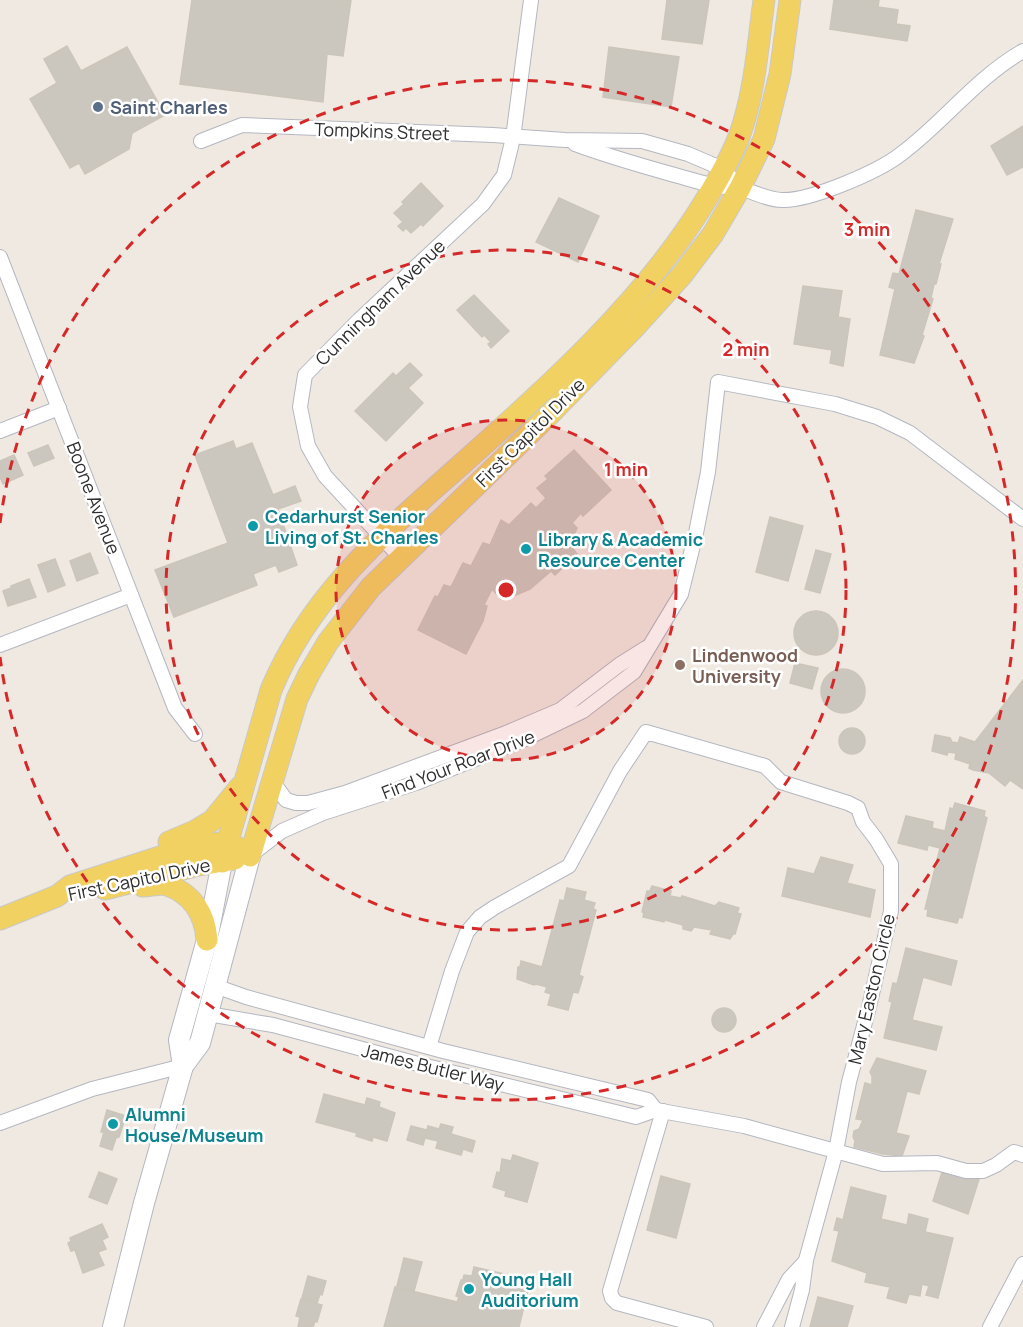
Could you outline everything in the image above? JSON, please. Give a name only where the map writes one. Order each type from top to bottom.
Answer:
[{"type":"main road","name":"First Capitol Drive","points":[[222,862],[272,690],[283,663],[300,632],[346,572],[381,536],[530,403],[613,318],[661,266],[690,225],[719,177],[740,134],[755,71],[764,0]]},
{"type":"main road","name":"First Capitol Drive","points":[[250,856],[291,718],[309,674],[328,642],[371,587],[550,414],[634,328],[682,275],[713,234],[740,188],[764,139],[780,74],[790,0]]},
{"type":"main road","points":[[64,891],[92,870],[195,831],[213,820],[247,780]]},
{"type":"main road","name":"First Capitol Drive","points":[[0,919],[64,891],[194,846],[229,842],[250,856]]},
{"type":"main road","name":"First Capitol Drive","points":[[64,891],[73,897],[194,866],[250,856]]},
{"type":"main road","points":[[114,1327],[144,1203],[183,1066],[200,1043],[250,856]]},
{"type":"main road","points":[[183,1066],[179,1040],[207,940],[222,862]]},
{"type":"main road","points":[[98,890],[165,884],[192,900],[205,922],[207,940]]},
{"type":"street","name":"Cunningham Avenue","points":[[401,558],[325,476],[308,446],[300,407],[305,375],[359,320],[483,204],[504,175],[513,138],[531,0]]},
{"type":"street","points":[[740,188],[781,200],[798,199],[884,165],[900,155],[1010,58],[1023,51]]},
{"type":"street","name":"Tompkins Street","points":[[201,141],[242,125],[493,135],[565,141],[642,141],[688,154],[719,177],[740,188]]},
{"type":"street","name":"Tompkins Street","points":[[565,141],[611,157],[719,177]]},
{"type":"street","name":"Boone Avenue","points":[[0,257],[175,708],[195,734]]},
{"type":"street","name":"Find Your Roar Drive","points":[[250,856],[282,831],[323,813],[416,783],[525,739],[583,711],[634,672],[681,594],[708,472],[718,382],[835,404],[877,417],[910,433],[1023,519]]},
{"type":"street","points":[[0,431],[59,408]]},
{"type":"street","points":[[0,645],[131,596]]},
{"type":"street","name":"Find Your Roar Drive","points":[[272,781],[286,800],[296,803],[308,803],[378,782],[560,710],[619,665],[648,647]]},
{"type":"street","name":"Mary Easton Circle","points":[[429,1047],[452,971],[467,932],[480,916],[569,866],[599,814],[620,771],[646,732],[765,766],[781,782],[858,808],[863,822],[891,864],[891,910],[849,1082],[836,1150],[806,1260],[802,1290],[792,1327]]},
{"type":"street","name":"James Butler Way","points":[[215,986],[246,998],[429,1047],[648,1101],[659,1111]]},
{"type":"street","name":"James Butler Way","points":[[208,1014],[273,1025],[418,1064],[636,1117],[659,1111],[744,1126],[883,1164],[937,1163],[966,1171],[983,1171],[1014,1152],[1023,1155]]},
{"type":"street","points":[[0,1123],[92,1089],[183,1066]]},
{"type":"street","points":[[659,1111],[610,1291],[617,1304],[706,1327]]},
{"type":"street","name":"Mary Easton Circle","points":[[764,1327],[789,1279],[806,1260]]},
{"type":"street","points":[[990,1327],[1023,1264]]},
{"type":"building","points":[[192,0],[351,0],[343,56],[327,54],[323,102],[180,84]]},
{"type":"building","points":[[667,0],[709,0],[702,44],[662,39]]},
{"type":"building","points":[[834,0],[879,0],[878,7],[898,10],[896,24],[910,26],[907,41],[830,29]]},
{"type":"building","name":"Saint Charles","points":[[67,46],[81,71],[127,47],[165,115],[132,133],[129,149],[85,174],[79,163],[70,168],[30,99],[57,83],[44,59]]},
{"type":"building","points":[[609,47],[679,57],[671,107],[603,97]]},
{"type":"building","points":[[1023,126],[1023,167],[1007,175],[991,146]]},
{"type":"building","points":[[421,183],[443,206],[423,226],[421,224],[411,233],[406,228],[403,231],[398,226],[403,222],[394,213]]},
{"type":"building","points":[[559,198],[599,216],[578,262],[536,242]]},
{"type":"building","points":[[916,210],[953,219],[939,264],[941,264],[936,284],[934,284],[931,298],[933,299],[922,335],[924,336],[914,363],[880,355],[895,289],[889,287],[893,273],[899,274]]},
{"type":"building","points":[[803,286],[842,291],[838,317],[850,319],[843,366],[830,363],[832,350],[794,344]]},
{"type":"building","points":[[474,295],[509,331],[491,348],[488,344],[491,342],[484,335],[482,337],[457,310]]},
{"type":"building","points":[[410,363],[422,375],[408,388],[396,376]]},
{"type":"building","points":[[393,373],[423,403],[386,441],[355,411]]},
{"type":"building","name":"Cedarhurst Senior Living of St. Charles","points":[[233,441],[236,449],[252,443],[273,495],[295,486],[301,501],[278,509],[297,565],[279,572],[276,565],[253,574],[257,585],[174,617],[155,570],[228,543],[195,455]]},
{"type":"building","points":[[48,445],[54,458],[34,466],[28,453]]},
{"type":"building","name":"Library & Academic Resource Center","points":[[574,450],[611,490],[583,516],[581,513],[572,523],[577,528],[570,545],[577,554],[555,575],[551,571],[530,589],[516,595],[501,599],[492,589],[484,605],[487,606],[483,621],[466,654],[418,630],[435,596],[438,597],[444,585],[451,587],[463,563],[471,566],[483,543],[490,545],[501,520],[509,525],[531,503],[536,508],[546,498],[537,488],[548,479],[545,476]]},
{"type":"building","points":[[14,455],[23,475],[3,484],[0,477],[0,461]]},
{"type":"building","points":[[770,517],[803,526],[788,581],[756,572]]},
{"type":"building","points":[[816,550],[831,554],[820,593],[805,589]]},
{"type":"building","points":[[90,553],[98,573],[77,581],[70,561]]},
{"type":"building","points":[[55,559],[65,585],[48,592],[38,565]]},
{"type":"building","points":[[29,579],[36,597],[8,606],[3,591]]},
{"type":"building","points":[[816,611],[831,618],[838,633],[831,648],[816,655],[801,648],[794,633],[801,618]]},
{"type":"building","points":[[795,663],[818,668],[812,689],[790,683]]},
{"type":"building","points":[[843,669],[859,675],[865,691],[859,707],[843,713],[827,707],[821,691],[827,675]]},
{"type":"building","points":[[1023,680],[1023,789],[1010,780],[1005,786],[989,773],[969,768],[970,764],[955,759],[956,753],[948,752],[947,755],[932,751],[935,735],[950,738],[952,742],[958,743],[960,737],[975,742]]},
{"type":"building","points":[[852,728],[861,732],[865,741],[861,750],[852,754],[843,750],[839,741],[843,732]]},
{"type":"building","points":[[955,803],[985,811],[984,816],[987,818],[962,918],[959,917],[957,923],[927,916],[928,909],[925,909],[940,848],[928,845],[927,850],[898,843],[906,816],[933,822],[932,828],[945,831],[950,808],[953,809]]},
{"type":"building","points":[[821,857],[853,865],[847,883],[875,890],[870,917],[782,896],[788,868],[814,874]]},
{"type":"building","points":[[652,886],[671,891],[670,896],[681,898],[682,896],[715,906],[719,902],[739,908],[737,913],[741,914],[735,934],[730,939],[710,934],[712,930],[694,927],[691,931],[683,929],[683,925],[643,917],[647,891],[650,891]]},
{"type":"building","points":[[567,888],[586,892],[584,900],[595,903],[593,909],[596,910],[579,975],[583,977],[578,993],[573,992],[568,1010],[548,1005],[551,994],[545,992],[547,987],[517,979],[521,961],[542,967],[560,900],[564,901]]},
{"type":"building","points":[[906,948],[957,961],[951,985],[923,977],[912,1020],[942,1027],[936,1050],[884,1038],[892,1002],[889,1001],[893,983],[897,984]]},
{"type":"building","points":[[719,1008],[729,1008],[736,1015],[736,1025],[729,1032],[719,1032],[712,1025],[712,1015]]},
{"type":"building","points":[[877,1058],[926,1071],[919,1094],[907,1091],[896,1133],[909,1136],[902,1156],[854,1147],[854,1131],[859,1129],[863,1120],[856,1119],[865,1083],[872,1085],[870,1072]]},
{"type":"building","points":[[324,1094],[365,1105],[367,1098],[380,1102],[379,1107],[395,1113],[387,1141],[373,1137],[372,1141],[356,1136],[357,1133],[316,1122]]},
{"type":"building","name":"Alumni House/Museum","points":[[107,1110],[126,1116],[112,1150],[100,1146]]},
{"type":"building","points":[[441,1124],[453,1127],[451,1134],[475,1141],[472,1152],[463,1149],[461,1155],[436,1148],[438,1141],[425,1138],[428,1126],[439,1129]]},
{"type":"building","points":[[411,1126],[427,1130],[423,1145],[407,1140]]},
{"type":"building","points":[[513,1155],[538,1163],[527,1202],[505,1196],[506,1191],[493,1187],[497,1172],[500,1173],[502,1159],[511,1161]]},
{"type":"building","points":[[943,1169],[979,1179],[968,1214],[933,1201]]},
{"type":"building","points":[[99,1172],[117,1179],[107,1204],[89,1197]]},
{"type":"building","points":[[661,1176],[690,1184],[676,1238],[647,1230]]},
{"type":"building","points":[[851,1187],[886,1196],[881,1219],[907,1225],[909,1214],[928,1219],[925,1232],[953,1238],[938,1298],[926,1295],[929,1286],[922,1284],[920,1296],[909,1294],[906,1303],[887,1298],[890,1287],[865,1282],[867,1273],[832,1261],[839,1231],[834,1230],[837,1218],[843,1220]]},
{"type":"building","points":[[102,1224],[108,1237],[102,1240],[106,1249],[98,1252],[104,1265],[83,1273],[75,1250],[71,1251],[68,1243],[71,1241],[70,1238]]},
{"type":"building","points":[[404,1258],[422,1262],[414,1291],[397,1286]]},
{"type":"building","points":[[474,1267],[522,1278],[520,1288],[528,1290],[519,1327],[384,1327],[395,1287],[457,1302],[459,1297],[456,1296],[461,1280],[464,1275],[472,1276]]},
{"type":"building","points":[[308,1276],[326,1281],[317,1303],[302,1298]]},
{"type":"building","points":[[818,1297],[853,1306],[847,1327],[810,1327]]},
{"type":"building","points":[[301,1299],[322,1305],[317,1322],[315,1321],[313,1327],[298,1327],[300,1317],[296,1316]]},
{"type":"place","name":"Saint Charles","points":[[98,107]]},
{"type":"place","name":"Cedarhurst Senior Living of St. Charles","points":[[253,526]]},
{"type":"place","name":"Library & Academic Resource Center","points":[[526,549]]},
{"type":"place","name":"Lindenwood University","points":[[680,665]]},
{"type":"place","name":"Alumni House/Museum","points":[[113,1124]]},
{"type":"place","name":"Young Hall Auditorium","points":[[469,1289]]}]
